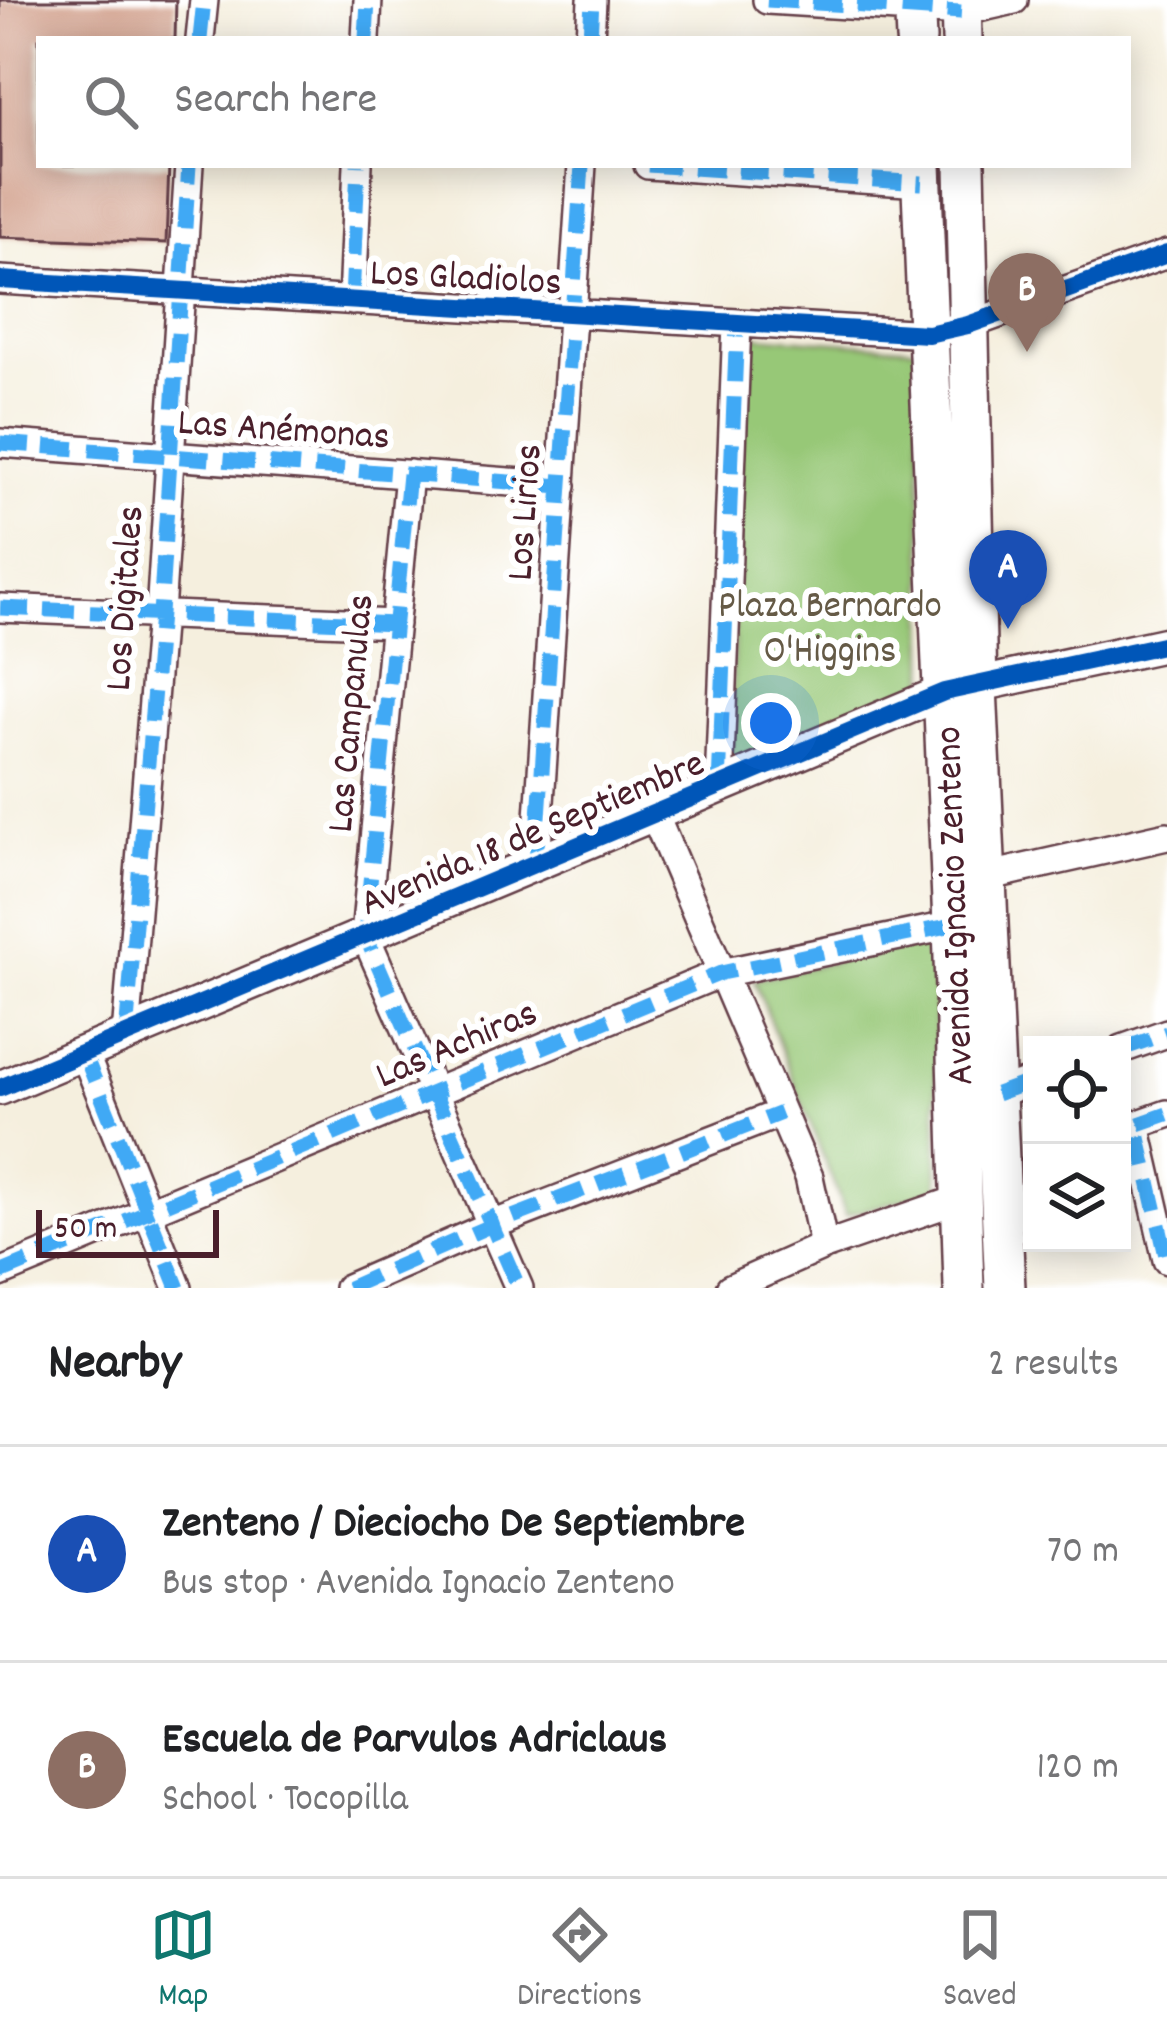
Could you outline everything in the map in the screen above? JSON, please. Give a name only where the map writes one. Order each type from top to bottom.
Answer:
[{"type":"main road","name":"Avenida Ignacio Zenteno","points":[[964,1288],[953,925],[968,326],[965,168]]},
{"type":"main road","name":"Avenida Ignacio Zenteno","points":[[922,174],[928,334],[960,690],[1014,1087],[1005,1288]]},
{"type":"street","points":[[200,36],[204,0]]},
{"type":"street","points":[[366,36],[368,0]]},
{"type":"street","points":[[590,36],[592,0]]},
{"type":"street","points":[[767,0],[962,17],[1014,0]]},
{"type":"street","name":"Los Digitales","points":[[126,1036],[189,168]]},
{"type":"street","points":[[352,301],[358,168]]},
{"type":"street","name":"Los Lirios","points":[[536,863],[582,168]]},
{"type":"street","points":[[739,168],[922,174]]},
{"type":"street","name":"Los Gladiolos","points":[[0,280],[928,334],[968,326],[1167,254]]},
{"type":"street","points":[[718,787],[737,323]]},
{"type":"street","name":"Las Anémonas","points":[[0,443],[562,486]]},
{"type":"street","name":"Las Campanulas","points":[[410,475],[365,935],[519,1288]]},
{"type":"street","points":[[0,607],[395,624]]},
{"type":"street","name":"Avenida 18 de Septiembre","points":[[0,1088],[960,690],[1167,644]]},
{"type":"street","points":[[654,814],[809,1177],[824,1246]]},
{"type":"street","points":[[986,878],[1167,836]]},
{"type":"street","name":"Las Achiras","points":[[0,1274],[721,973],[953,925]]},
{"type":"street","points":[[1131,1046],[1167,1034]]},
{"type":"street","points":[[84,1053],[178,1288]]},
{"type":"street","points":[[348,1288],[492,1225],[781,1113]]},
{"type":"street","points":[[1167,1114],[1136,1125],[1167,1260]]},
{"type":"street","points":[[730,1288],[824,1246],[960,1199]]},
{"type":"green space","name":"Plaza Bernardo O'Higgins","points":[[743,335],[917,348],[927,687],[730,768]]},
{"type":"green space","points":[[934,939],[938,1190],[846,1215],[754,980]]},
{"type":"building","points":[[0,0],[176,0],[175,36],[36,36],[36,168],[169,168],[166,243],[0,237]]},
{"type":"marked path","points":[[200,36],[204,0]]},
{"type":"marked path","points":[[366,36],[368,0]]},
{"type":"marked path","points":[[590,36],[592,0]]},
{"type":"marked path","points":[[767,0],[961,12]]},
{"type":"marked path","points":[[126,1036],[189,168]]},
{"type":"marked path","points":[[352,301],[358,168]]},
{"type":"marked path","points":[[536,863],[582,168]]},
{"type":"marked path","points":[[694,168],[922,183]]},
{"type":"marked path","points":[[719,787],[737,323]]},
{"type":"marked path","points":[[0,443],[562,486]]},
{"type":"marked path","points":[[409,474],[365,935],[519,1288]]},
{"type":"marked path","points":[[0,608],[395,624]]},
{"type":"marked path","points":[[0,1273],[721,973],[953,925]]},
{"type":"marked path","points":[[1131,1046],[1167,1033]]},
{"type":"marked path","points":[[84,1053],[178,1288]]},
{"type":"marked path","points":[[996,1094],[1023,1084]]},
{"type":"marked path","points":[[348,1288],[492,1225],[781,1113]]},
{"type":"marked path","points":[[1167,1114],[1136,1125],[1167,1260]]},
{"type":"cycle path","points":[[0,280],[928,334],[968,325],[1167,254]]},
{"type":"cycle path","points":[[0,1088],[944,692],[1167,644]]},
{"type":"place","name":"Escuela de Parvulos Adriclaus","points":[[1027,352]]},
{"type":"place","name":"Zenteno / Dieciocho De Septiembre","points":[[1008,629]]}]
